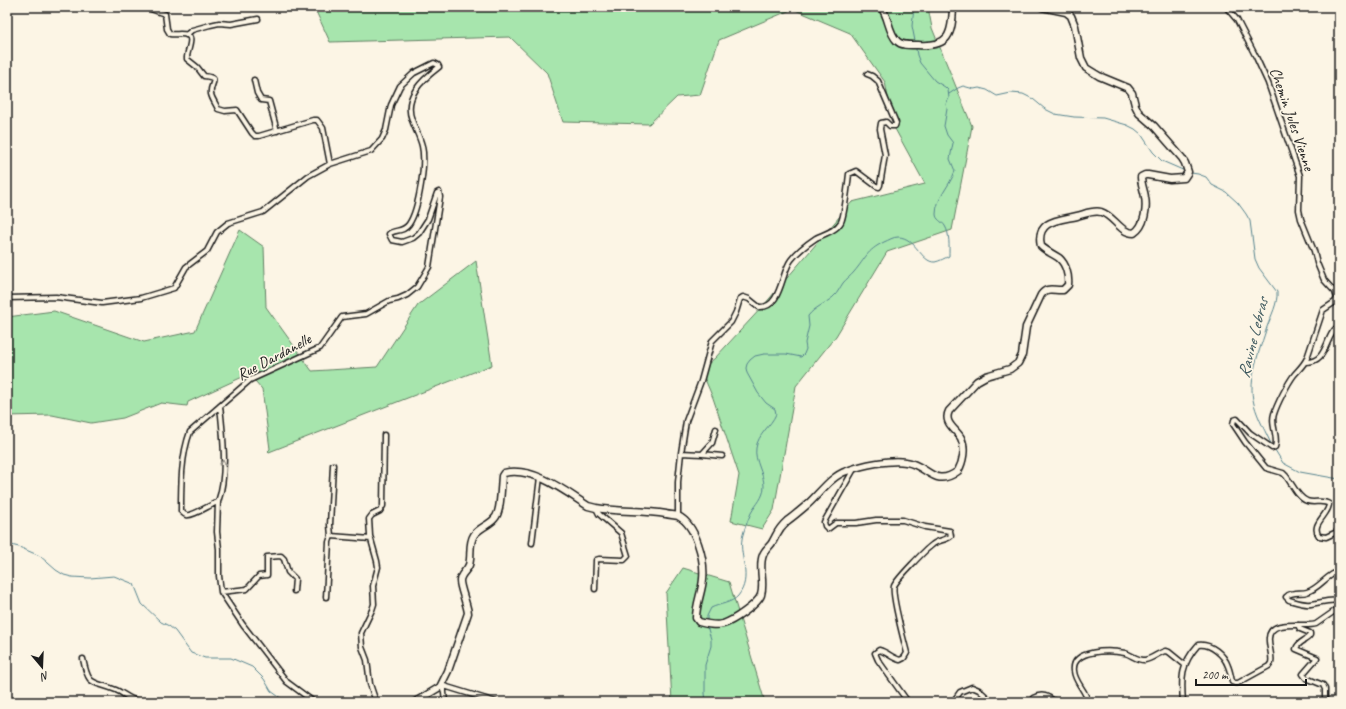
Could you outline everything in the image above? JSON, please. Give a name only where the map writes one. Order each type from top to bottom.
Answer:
[{"type":"main road","points":[[881,7],[886,14],[898,42],[904,45],[934,45],[942,42],[950,32],[953,7]]},
{"type":"main road","points":[[415,702],[441,686],[448,671],[468,613],[460,581],[461,576],[469,566],[471,543],[475,534],[494,519],[498,513],[502,476],[504,473],[516,472],[540,476],[588,506],[596,508],[678,516],[690,527],[695,535],[701,553],[703,580],[696,610],[696,618],[699,622],[711,625],[724,624],[760,598],[762,588],[762,556],[766,549],[773,542],[780,527],[808,504],[835,476],[854,468],[874,464],[901,462],[917,465],[932,476],[938,478],[950,476],[958,471],[962,461],[964,445],[958,433],[950,425],[948,417],[949,411],[977,381],[986,376],[1010,369],[1018,364],[1022,355],[1026,327],[1041,295],[1049,289],[1063,290],[1068,285],[1068,277],[1059,258],[1041,246],[1039,238],[1046,225],[1052,221],[1097,211],[1111,217],[1127,232],[1134,233],[1140,228],[1145,211],[1145,198],[1141,177],[1148,175],[1176,180],[1184,178],[1187,173],[1187,168],[1182,158],[1137,109],[1132,93],[1128,88],[1099,76],[1086,68],[1081,58],[1075,26],[1071,16],[1066,12],[1042,7]]},
{"type":"street","points":[[145,7],[165,14],[167,29],[170,34],[186,34],[192,30],[210,25],[219,23],[231,24],[258,18]]},
{"type":"street","name":"Chemin Jules Vienne","points":[[1226,7],[1237,20],[1265,76],[1300,176],[1299,210],[1301,220],[1324,280],[1337,296],[1335,302],[1323,310],[1305,362],[1295,374],[1274,414],[1272,422],[1276,443],[1274,448],[1270,448],[1250,433],[1237,419],[1233,420],[1233,424],[1266,468],[1286,476],[1301,498],[1306,501],[1324,501],[1329,504],[1328,509],[1316,528],[1319,536],[1326,537],[1339,531]]},
{"type":"street","points":[[7,298],[56,297],[102,303],[141,298],[174,288],[182,271],[202,256],[217,232],[228,223],[263,212],[308,176],[330,164],[323,128],[317,120],[255,136],[237,110],[234,109],[225,111],[218,109],[211,93],[214,80],[213,77],[204,76],[197,67],[187,59],[191,40],[186,34]]},
{"type":"street","name":"Rue Dardanelle","points":[[218,502],[211,504],[191,515],[186,515],[181,511],[181,487],[185,444],[190,432],[250,380],[320,348],[342,317],[366,314],[389,301],[407,295],[417,287],[429,267],[440,197],[439,192],[437,193],[428,219],[419,233],[413,238],[402,242],[392,240],[389,234],[402,230],[408,226],[415,210],[423,168],[423,152],[422,145],[411,118],[409,106],[414,92],[421,82],[439,67],[438,65],[434,63],[414,74],[400,86],[391,105],[386,130],[382,138],[371,151],[330,164]]},
{"type":"street","points":[[678,516],[678,482],[686,421],[701,380],[712,341],[731,322],[740,299],[743,297],[749,299],[759,307],[767,306],[780,290],[785,270],[791,259],[816,239],[830,232],[841,222],[849,174],[856,171],[876,186],[879,187],[880,185],[885,155],[880,129],[881,123],[886,122],[890,126],[895,126],[896,122],[878,81],[867,74]]},
{"type":"street","points":[[254,80],[257,93],[261,100],[269,101],[277,131]]},
{"type":"street","points":[[1305,362],[1312,362],[1318,358],[1327,345],[1332,333],[1339,326]]},
{"type":"street","points":[[220,406],[224,446],[222,492],[218,502],[217,532],[221,592],[243,625],[287,682],[314,702]]},
{"type":"street","points":[[702,454],[712,443],[716,429]]},
{"type":"street","points":[[376,702],[370,684],[367,660],[362,647],[360,633],[374,604],[373,590],[378,567],[370,539],[369,519],[372,515],[380,511],[382,506],[384,435]]},
{"type":"street","points":[[681,454],[722,456]]},
{"type":"street","points":[[326,597],[329,542],[331,536],[330,525],[333,465]]},
{"type":"street","points":[[854,468],[824,522],[828,529],[836,523],[856,523],[876,520],[903,520],[950,531],[951,536],[948,539],[933,544],[901,576],[894,587],[894,596],[906,652],[904,658],[900,660],[893,658],[879,650],[876,653],[878,660],[908,702]]},
{"type":"street","points":[[532,543],[540,476]]},
{"type":"street","points":[[595,589],[596,560],[624,560],[628,556],[621,534],[599,514],[596,508]]},
{"type":"street","points":[[331,536],[370,539]]},
{"type":"street","points":[[221,592],[247,589],[259,576],[267,574],[267,557],[281,556],[284,559],[288,572],[295,579],[294,591]]},
{"type":"street","points":[[1339,571],[1330,575],[1312,590],[1303,593],[1290,594],[1286,597],[1290,601],[1304,604],[1331,600],[1339,601]]},
{"type":"street","points":[[1183,702],[1181,682],[1185,665],[1198,645],[1213,648],[1226,660],[1232,682],[1238,683],[1269,666],[1271,663],[1269,637],[1272,630],[1278,626],[1308,626],[1316,624],[1339,608]]},
{"type":"street","points":[[1298,625],[1300,629],[1310,633],[1310,636],[1298,644],[1296,648],[1317,658],[1303,674],[1306,678],[1322,685],[1325,690],[1325,702]]},
{"type":"street","points":[[1088,702],[1083,688],[1076,678],[1074,671],[1074,663],[1080,657],[1091,653],[1107,651],[1125,653],[1137,659],[1145,660],[1165,651],[1169,652],[1185,665]]},
{"type":"street","points":[[83,659],[88,678],[97,685],[116,690],[139,702],[156,700],[166,702]]},
{"type":"street","points":[[441,686],[444,692],[445,702]]},
{"type":"street","points":[[441,686],[496,702]]},
{"type":"street","points":[[953,702],[960,692],[972,687],[979,690],[992,702]]},
{"type":"street","points":[[1033,702],[1034,698],[1039,695],[1044,695],[1055,702]]},
{"type":"green space","points":[[314,7],[928,7],[932,28],[972,126],[952,230],[887,252],[836,336],[796,386],[774,510],[762,529],[731,521],[739,475],[713,398],[701,370],[715,358],[764,305],[852,202],[925,184],[894,127],[885,82],[850,33],[793,9],[719,40],[700,95],[677,97],[649,124],[563,122],[547,73],[510,37],[330,42]]},
{"type":"green space","points":[[240,230],[264,247],[266,307],[312,371],[377,367],[418,305],[476,261],[492,365],[269,452],[268,451],[270,449],[262,389],[249,374],[188,402],[187,406],[161,403],[123,418],[91,423],[52,415],[7,416],[7,317],[54,311],[144,342],[195,331]]},
{"type":"green space","points":[[683,568],[729,582],[765,702],[672,702],[666,593]]},
{"type":"waterway","points":[[914,7],[912,26],[915,41]]},
{"type":"waterway","points":[[707,621],[707,616],[711,608],[732,600],[738,596],[745,582],[742,553],[743,536],[751,513],[764,490],[764,481],[756,458],[756,448],[759,438],[776,414],[775,409],[766,403],[758,393],[747,373],[747,364],[755,356],[764,354],[786,354],[801,357],[806,349],[805,343],[809,326],[808,316],[838,292],[843,283],[878,245],[898,237],[909,241],[926,259],[930,261],[937,262],[949,256],[948,233],[945,226],[937,218],[936,214],[938,203],[955,171],[950,159],[953,143],[947,135],[944,126],[947,109],[946,104],[949,98],[948,90],[935,81],[920,63],[916,49]]},
{"type":"waterway","name":"Ravine Lebras","points":[[949,94],[963,86],[987,90],[997,96],[1011,93],[1023,94],[1055,114],[1074,117],[1103,118],[1127,125],[1141,134],[1153,152],[1162,161],[1185,171]]},
{"type":"waterway","name":"Ravine Lebras","points":[[1191,173],[1206,177],[1212,185],[1226,192],[1238,203],[1246,214],[1250,221],[1255,259],[1259,268],[1277,292],[1275,305],[1255,365],[1252,385],[1254,404],[1272,446]]},
{"type":"waterway","name":"Ravine Lebras","points":[[1275,450],[1283,463],[1300,472],[1339,479]]},
{"type":"waterway","points":[[7,544],[19,547],[40,556],[64,575],[90,578],[114,576],[134,584],[142,604],[161,622],[175,631],[191,653],[205,658],[231,658],[252,667],[264,679],[271,691],[286,702]]},
{"type":"waterway","points":[[706,702],[705,665],[711,646],[711,639],[707,626]]}]
